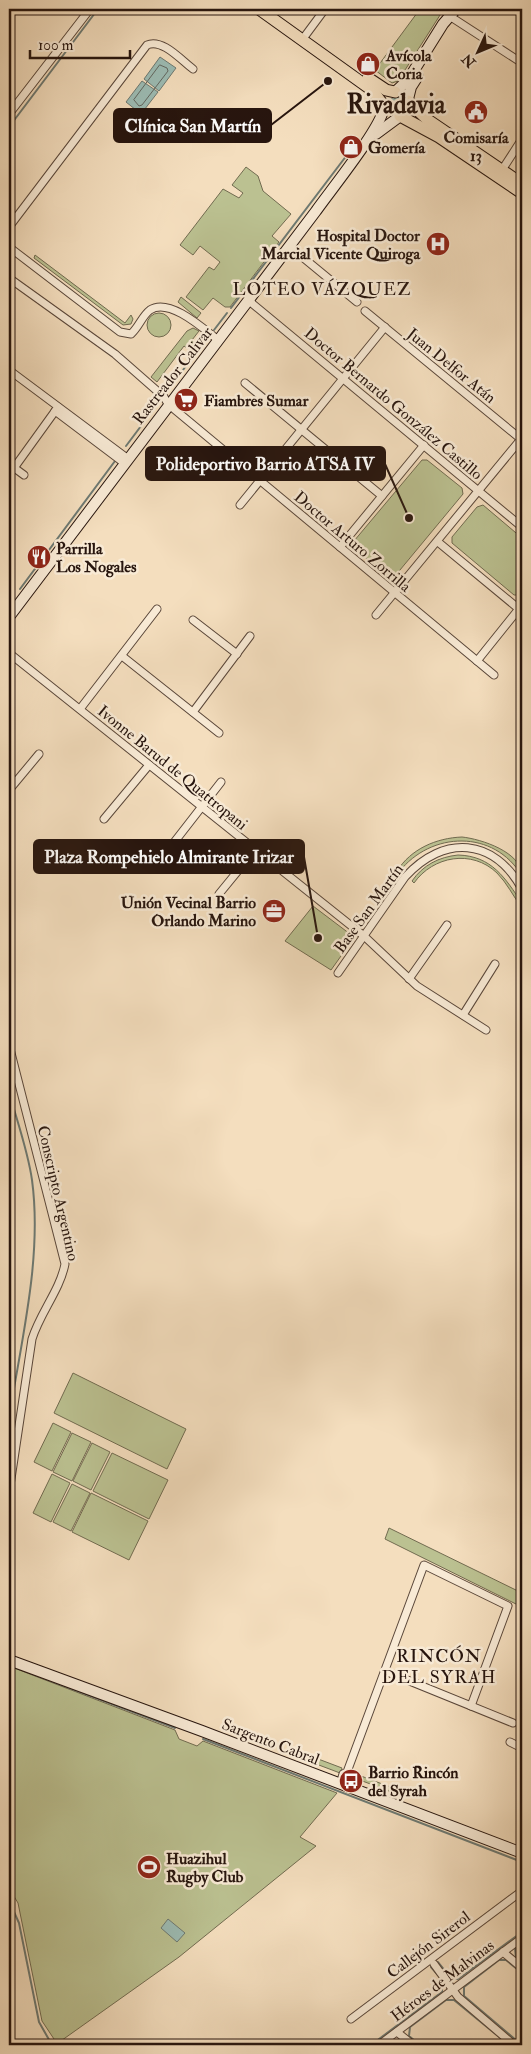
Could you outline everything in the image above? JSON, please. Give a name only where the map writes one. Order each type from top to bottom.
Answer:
[{"type":"main road","points":[[266,10],[383,89],[404,95],[422,116],[522,184]]},
{"type":"main road","points":[[384,106],[386,98],[408,80],[443,24],[453,13]]},
{"type":"main road","points":[[399,116],[408,109],[411,87],[448,28],[453,13]]},
{"type":"main road","points":[[304,37],[372,90],[391,115],[399,116],[430,132],[522,193]]},
{"type":"main road","name":"Rastreador Calivar","points":[[9,617],[360,151],[382,116],[384,106]]},
{"type":"main road","name":"Rastreador Calivar","points":[[360,151],[386,124],[399,116]]},
{"type":"main road","name":"Sargento Cabral","points":[[9,1660],[522,1853]]},
{"type":"street","points":[[9,114],[90,9]]},
{"type":"street","points":[[304,37],[325,9]]},
{"type":"street","points":[[453,13],[522,63]]},
{"type":"street","points":[[9,227],[145,46],[152,42],[159,44],[193,69]]},
{"type":"street","points":[[502,170],[522,139]]},
{"type":"street","points":[[289,246],[357,302]]},
{"type":"street","points":[[9,247],[120,332],[131,334],[149,311],[164,308],[183,314],[218,340]]},
{"type":"street","name":"Doctor Arturo Zorrilla","points":[[9,278],[114,354],[164,397],[168,404],[259,481],[494,675]]},
{"type":"street","name":"Doctor Bernardo González Castillo","points":[[248,300],[522,527]]},
{"type":"street","name":"Juan Delfor Atán","points":[[365,311],[522,440]]},
{"type":"street","points":[[240,504],[385,328]]},
{"type":"street","points":[[9,370],[125,461]]},
{"type":"street","points":[[245,383],[382,496]]},
{"type":"street","points":[[24,475],[11,466],[57,409]]},
{"type":"street","points":[[376,616],[522,440]]},
{"type":"street","points":[[340,547],[424,446]]},
{"type":"street","points":[[438,542],[521,607],[477,661]]},
{"type":"street","points":[[80,710],[157,609]]},
{"type":"street","points":[[193,620],[237,654]]},
{"type":"street","points":[[193,712],[250,636]]},
{"type":"street","name":"Ivonne Barud de Quattropani","points":[[9,653],[364,936],[417,986],[486,1030]]},
{"type":"street","points":[[122,656],[219,733]]},
{"type":"street","points":[[9,790],[39,754]]},
{"type":"street","points":[[104,819],[149,765]]},
{"type":"street","points":[[172,845],[221,782]]},
{"type":"street","name":"Base San Martín","points":[[338,973],[413,868],[436,853],[449,849],[473,849],[493,856],[507,865],[522,889]]},
{"type":"street","points":[[219,894],[255,850]]},
{"type":"street","points":[[409,979],[447,925]]},
{"type":"street","points":[[462,1015],[495,964]]},
{"type":"street","name":"Conscripto Argentino","points":[[9,1045],[65,1264],[61,1277],[37,1321],[32,1339],[9,1492]]},
{"type":"street","points":[[342,1784],[343,1774],[346,1772],[424,1565],[508,1606],[471,1706]]},
{"type":"street","points":[[385,1670],[513,1723]]},
{"type":"street","points":[[510,1742],[522,1748]]},
{"type":"street","name":"Callejón Sirerol","points":[[351,2020],[522,1891]]},
{"type":"street","name":"Héroes de Malvinas","points":[[379,2045],[522,1938]]},
{"type":"street","points":[[503,1952],[522,1968]]},
{"type":"street","points":[[434,1964],[458,1997],[514,2045]]},
{"type":"street","points":[[397,2032],[413,2045]]},
{"type":"green space","points":[[420,9],[437,9],[442,12],[398,81],[392,83],[375,70]]},
{"type":"green space","points":[[246,167],[258,176],[263,191],[291,214],[272,236],[279,242],[230,307],[225,307],[213,298],[203,310],[186,297],[209,267],[214,270],[220,262],[200,246],[193,255],[180,245],[223,189],[239,198],[243,193],[232,185]]},
{"type":"green space","points":[[35,255],[125,323],[131,315],[133,319],[131,324],[123,325],[34,258]]},
{"type":"green space","points":[[181,297],[201,313],[197,318],[178,302]]},
{"type":"green space","points":[[159,313],[164,314],[170,320],[170,330],[164,336],[159,337],[154,336],[148,330],[147,325],[148,320],[154,314]]},
{"type":"green space","points":[[193,328],[199,331],[192,340],[194,342],[188,349],[184,346],[157,382],[151,377],[187,331]]},
{"type":"green space","points":[[422,460],[427,460],[462,488],[463,494],[395,576],[388,576],[355,549],[354,541]]},
{"type":"green space","points":[[483,505],[522,538],[521,595],[514,595],[452,543],[452,537],[477,507]]},
{"type":"green space","points":[[462,837],[499,848],[515,860],[522,876],[510,861],[495,850],[479,843],[462,841],[445,843],[428,849],[412,858],[399,872],[397,871],[409,857],[425,846],[434,842]]},
{"type":"green space","points":[[458,855],[470,856],[489,864],[510,885],[522,903],[522,908],[497,873],[487,865],[465,858],[442,862],[431,867],[414,883],[412,881],[426,866],[444,858]]},
{"type":"green space","points":[[313,906],[350,934],[351,942],[331,970],[285,941]]},
{"type":"green space","points":[[73,1373],[186,1429],[167,1469],[54,1413]]},
{"type":"green space","points":[[53,1423],[71,1432],[52,1471],[34,1462]]},
{"type":"green space","points":[[72,1433],[91,1442],[72,1481],[53,1472]]},
{"type":"green space","points":[[92,1443],[110,1452],[91,1490],[73,1481]]},
{"type":"green space","points":[[112,1453],[168,1480],[149,1519],[93,1491]]},
{"type":"green space","points":[[52,1474],[70,1483],[51,1522],[33,1513]]},
{"type":"green space","points":[[72,1484],[90,1493],[71,1531],[53,1522]]},
{"type":"green space","points":[[91,1493],[148,1521],[129,1560],[72,1532]]},
{"type":"green space","points":[[389,1528],[522,1593],[522,1607],[385,1539]]},
{"type":"green space","name":"Huazihul Rugby Club","points":[[9,1666],[175,1730],[179,1739],[197,1746],[203,1741],[337,1793],[300,1837],[316,1846],[179,1957],[58,2043],[58,2045],[42,2021],[18,1903],[9,1888]]},
{"type":"green space","points":[[305,1754],[342,1768],[340,1773],[303,1759]]},
{"type":"green space","points":[[353,1773],[401,1791],[399,1795],[352,1777]]},
{"type":"water","points":[[160,57],[176,68],[159,91],[144,79]]},
{"type":"water","points":[[142,81],[158,92],[141,114],[126,102]]},
{"type":"water","points":[[393,97],[399,97],[403,104],[399,111],[393,111],[389,107],[389,101]]},
{"type":"water","points":[[168,1919],[185,1933],[177,1942],[161,1928]]},
{"type":"waterway","points":[[9,127],[98,9]]},
{"type":"waterway","points":[[231,308],[350,151]]},
{"type":"waterway","points":[[214,330],[227,313]]},
{"type":"waterway","points":[[188,363],[207,338]]},
{"type":"waterway","points":[[170,387],[186,366]]},
{"type":"waterway","points":[[126,446],[156,406]]},
{"type":"waterway","points":[[20,589],[115,461]]},
{"type":"waterway","points":[[9,1092],[28,1158],[32,1180],[35,1236],[26,1322],[11,1406]]},
{"type":"waterway","points":[[9,1403],[11,1406],[9,1433]]},
{"type":"waterway","points":[[9,1665],[175,1728]]},
{"type":"waterway","points":[[203,1739],[522,1862]]},
{"type":"waterway","points":[[9,1901],[19,1923],[39,2022],[52,2045]]},
{"type":"waterway","points":[[438,1962],[450,1977],[458,1979],[522,1932]]},
{"type":"waterway","points":[[522,1943],[515,1948],[516,1958],[522,1963]]},
{"type":"waterway","points":[[522,1973],[506,1960],[499,1960],[464,1987],[464,1996],[517,2041],[522,2041]]},
{"type":"waterway","points":[[431,1967],[438,1975]]},
{"type":"waterway","points":[[371,2045],[442,1992],[442,1981]]},
{"type":"waterway","points":[[420,2045],[409,2036],[410,2027],[446,2000],[454,2000],[509,2045]]},
{"type":"waterway","points":[[385,2045],[396,2040],[407,2045]]},
{"type":"place","name":"Avícola Coria","points":[[368,64]]},
{"type":"place","name":"Clínica San Martín","points":[[328,81]]},
{"type":"place","name":"Comisaría 13","points":[[476,112]]},
{"type":"place","name":"Gomería","points":[[351,147]]},
{"type":"place","name":"Hospital Doctor Marcial Vicente Quiroga","points":[[438,244]]},
{"type":"place","name":"Fiambres Sumar","points":[[186,400]]},
{"type":"place","name":"Polideportivo Barrio ATSA IV","points":[[409,518]]},
{"type":"place","name":"Parrilla Los Nogales","points":[[39,557]]},
{"type":"place","name":"Unión Vecinal Barrio Orlando Marino","points":[[274,911]]},
{"type":"place","name":"Plaza Rompehielo Almirante Irizar","points":[[318,938]]},
{"type":"place","name":"Barrio Rincón del Syrah","points":[[351,1781]]},
{"type":"place","name":"Huazihul Rugby Club","points":[[149,1867]]},
{"type":"district","name":"Rivadavia","points":[[396,104]]},
{"type":"district","name":"LOTEO VÁZQUEZ","points":[[322,289]]},
{"type":"district","name":"RINCÓN DEL SYRAH","points":[[439,1666]]}]
